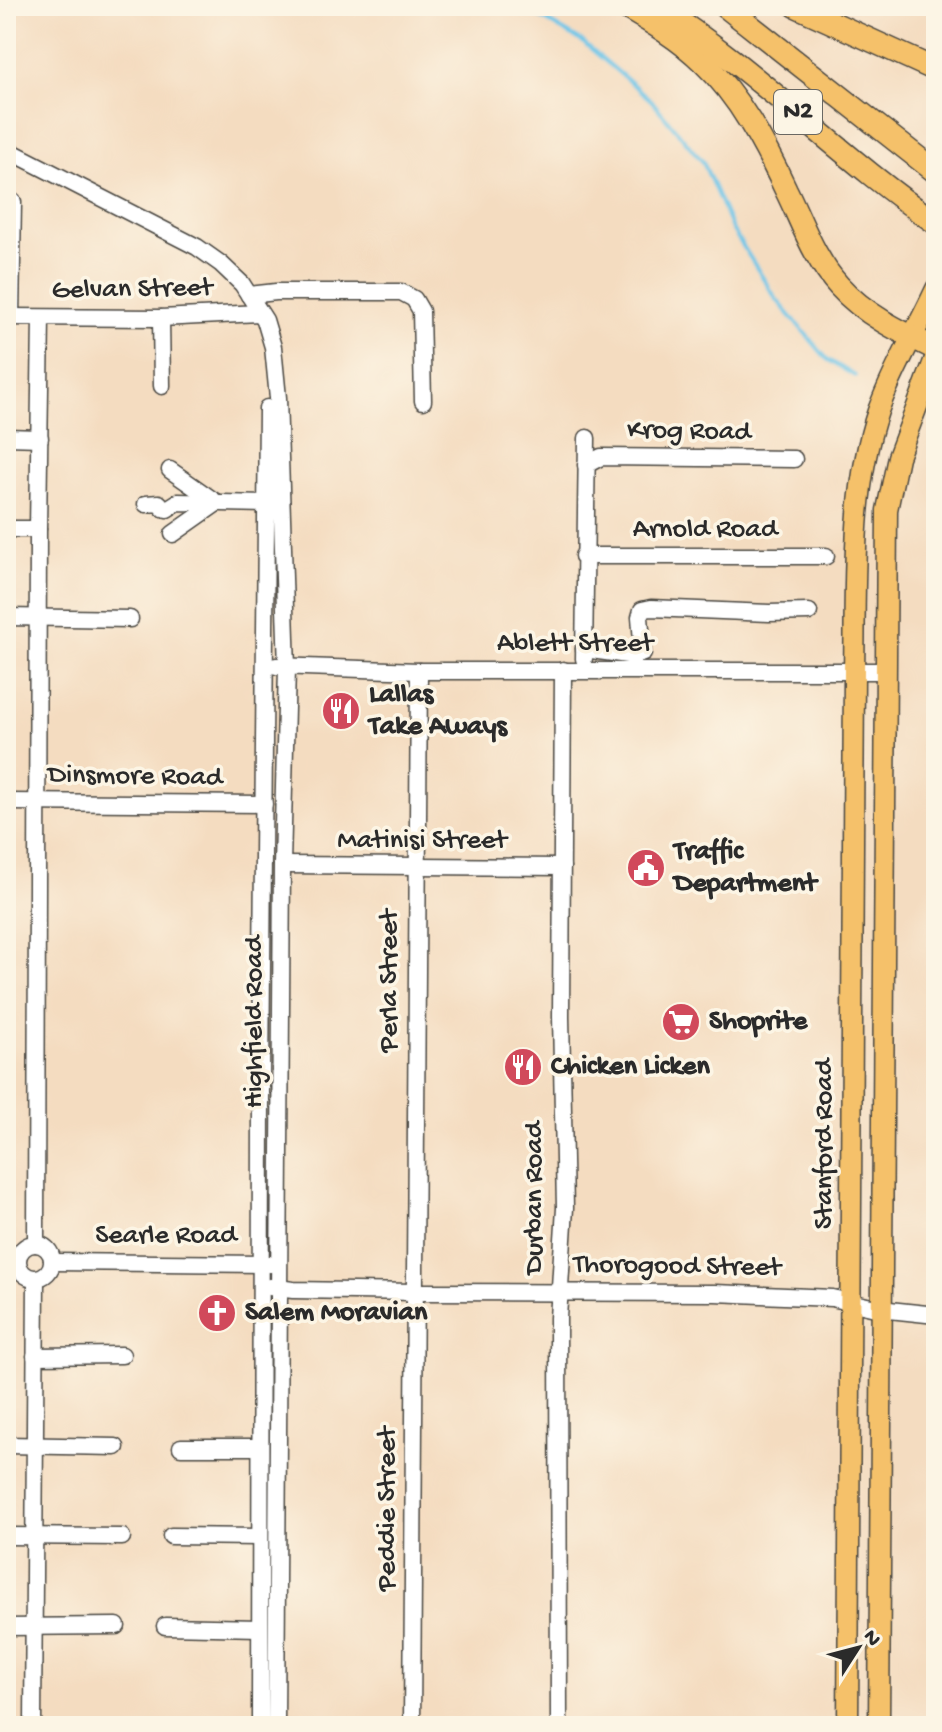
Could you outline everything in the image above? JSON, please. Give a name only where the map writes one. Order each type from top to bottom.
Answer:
[{"type":"highway","points":[[623,6],[681,42],[705,63],[742,110],[765,149],[824,268],[841,288],[895,330],[936,349]]},
{"type":"highway","name":"N2","points":[[656,6],[719,48],[901,199],[936,223]]},
{"type":"highway","name":"N2","points":[[725,6],[936,172]]},
{"type":"highway","points":[[796,6],[936,70]]},
{"type":"main road","name":"Stanford Road","points":[[848,1726],[854,671],[858,526],[866,459],[884,396],[936,289]]},
{"type":"main road","name":"Stanford Road","points":[[879,1726],[887,510],[898,457],[936,356]]},
{"type":"street","points":[[6,149],[197,247],[221,264],[249,295],[261,318]]},
{"type":"street","points":[[8,317],[13,202]]},
{"type":"street","points":[[249,295],[296,292],[401,292],[408,295],[421,311],[423,401]]},
{"type":"street","name":"Gelvan Street","points":[[8,317],[261,318]]},
{"type":"street","points":[[36,1244],[41,318]]},
{"type":"street","points":[[161,318],[162,386]]},
{"type":"street","name":"Highfield Road","points":[[260,1726],[267,367],[261,318]]},
{"type":"street","name":"Highfield Road","points":[[261,318],[276,366],[287,668],[282,865],[276,1726]]},
{"type":"street","points":[[6,437],[40,438]]},
{"type":"street","points":[[584,669],[583,556],[587,438]]},
{"type":"street","name":"Krog Road","points":[[586,465],[601,457],[794,459]]},
{"type":"street","points":[[170,470],[217,503]]},
{"type":"street","points":[[152,504],[167,495],[178,502],[266,504]]},
{"type":"street","points":[[173,534],[217,503]]},
{"type":"street","points":[[6,529],[38,529]]},
{"type":"street","name":"Arnold Road","points":[[583,556],[826,556]]},
{"type":"street","points":[[584,649],[635,656],[643,653],[640,617],[642,610],[651,608],[809,612]]},
{"type":"street","points":[[6,617],[130,619]]},
{"type":"street","name":"Ablett Street","points":[[266,665],[419,671],[885,671]]},
{"type":"street","name":"Durban Road","points":[[559,1726],[560,1291],[565,1208],[561,1137],[563,670]]},
{"type":"street","name":"Perla Street","points":[[415,1292],[419,671]]},
{"type":"street","name":"Dinsmore Road","points":[[6,802],[264,804]]},
{"type":"street","name":"Matinisi Street","points":[[282,865],[562,867]]},
{"type":"street","points":[[261,1194],[280,1192]]},
{"type":"street","points":[[36,1244],[48,1249],[53,1262],[48,1274],[36,1279],[12,1262],[23,1249],[36,1244]]},
{"type":"street","name":"Searle Road","points":[[53,1262],[261,1263],[279,1266]]},
{"type":"street","points":[[33,1726],[36,1279]]},
{"type":"street","name":"Thorogood Street","points":[[261,1286],[415,1292],[715,1293],[832,1298],[880,1309],[936,1315]]},
{"type":"street","name":"Peddie Street","points":[[412,1726],[415,1292]]},
{"type":"street","points":[[35,1356],[122,1355]]},
{"type":"street","points":[[6,1445],[116,1447]]},
{"type":"street","points":[[181,1447],[260,1447]]},
{"type":"street","points":[[6,1536],[122,1537]]},
{"type":"street","points":[[171,1536],[260,1537]]},
{"type":"street","points":[[6,1627],[117,1626]]},
{"type":"street","points":[[165,1626],[260,1628]]},
{"type":"waterway","points":[[521,6],[583,42],[651,100],[703,162],[732,229],[777,300],[827,359],[855,376]]},
{"type":"place","name":"Lallas Take Aways","points":[[341,711]]},
{"type":"place","name":"Traffic Department","points":[[646,868]]},
{"type":"place","name":"Shoprite","points":[[681,1022]]},
{"type":"place","name":"Chicken Licken","points":[[523,1067]]},
{"type":"place","name":"Salem Moravian","points":[[217,1313]]}]
